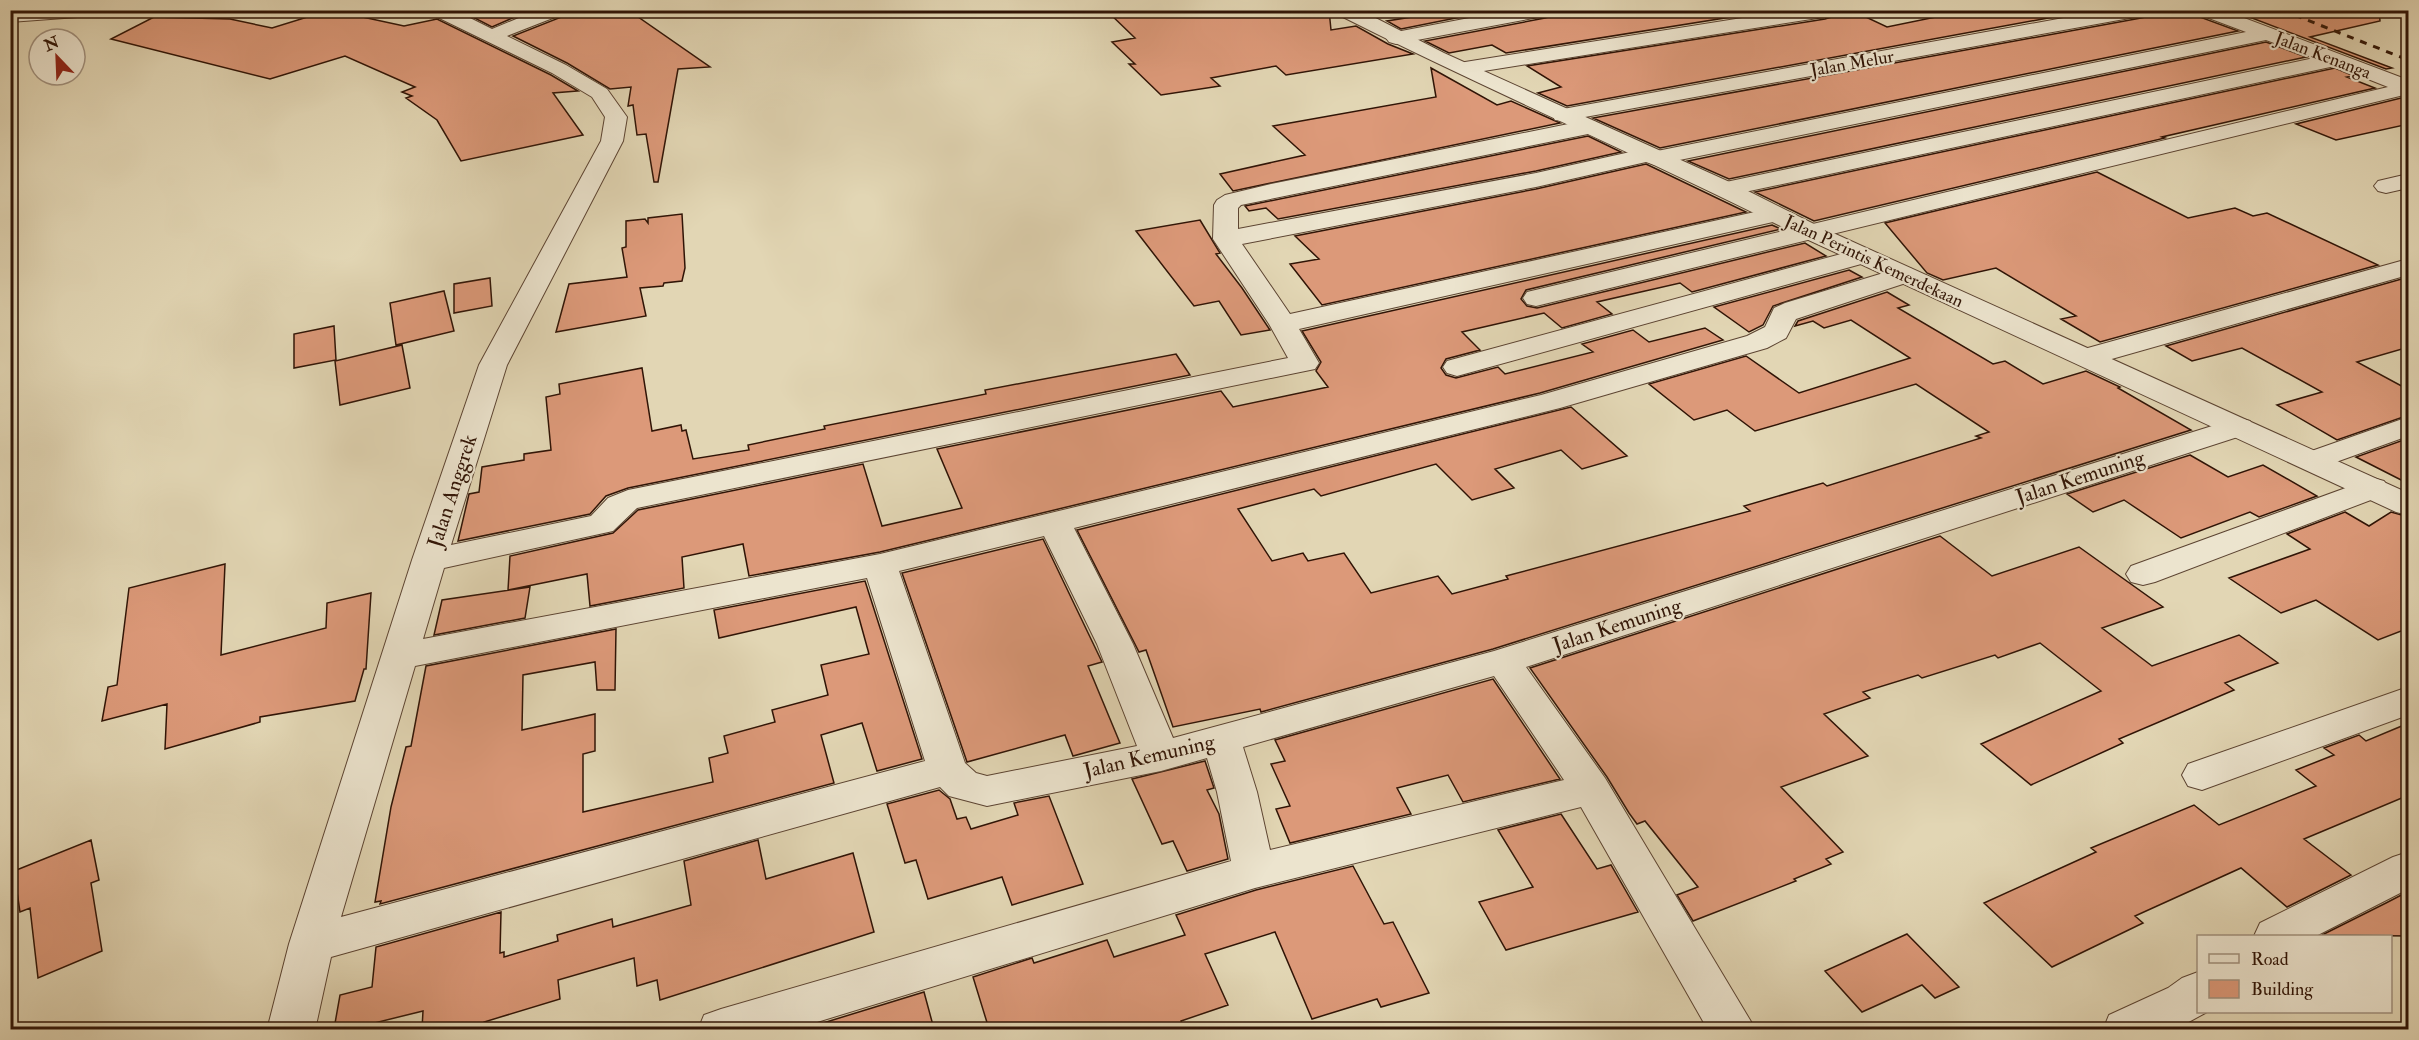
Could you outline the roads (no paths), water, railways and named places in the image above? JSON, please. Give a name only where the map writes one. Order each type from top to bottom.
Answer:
[{"type":"street","points":[[10,16],[91,10]]},
{"type":"street","name":"Jalan Anggrek","points":[[291,1029],[311,944],[429,560],[493,365],[612,141],[616,117],[600,93],[438,10]]},
{"type":"street","points":[[491,36],[556,10]]},
{"type":"street","name":"Jalan Perintis Kemerdekaan","points":[[1344,10],[1396,38],[1726,189],[1773,215],[2409,505]]},
{"type":"street","points":[[1396,38],[1544,10]]},
{"type":"street","points":[[1437,57],[1737,10]]},
{"type":"street","name":"Jalan Melur","points":[[1563,115],[2141,10]]},
{"type":"street","name":"Jalan Kenanga","points":[[2205,10],[2409,87]]},
{"type":"street","points":[[1465,69],[1824,11]]},
{"type":"street","points":[[1226,239],[2267,34]]},
{"type":"street","points":[[1726,189],[2335,60]]},
{"type":"street","points":[[1536,298],[2409,87]]},
{"type":"street","points":[[429,560],[602,524],[608,520],[616,505],[624,501],[1305,363],[1283,324],[1226,239],[1226,205],[1233,200],[1588,127]]},
{"type":"street","points":[[1283,324],[1773,215]]},
{"type":"street","points":[[1457,367],[1863,256]]},
{"type":"street","points":[[2087,357],[2409,267]]},
{"type":"street","points":[[400,656],[880,565],[1550,402],[1757,342],[1774,335],[1780,329],[1784,314],[1903,275]]},
{"type":"street","points":[[2314,461],[2409,426]]},
{"type":"street","name":"Jalan Kemuning","points":[[948,770],[963,785],[987,791],[1161,756],[1503,661],[2238,427]]},
{"type":"street","points":[[2143,574],[2373,488]]},
{"type":"street","points":[[1055,524],[1115,644],[1161,756]]},
{"type":"street","points":[[311,944],[948,770],[880,565]]},
{"type":"street","points":[[1503,661],[1591,789],[1733,1029]]},
{"type":"street","points":[[2202,775],[2409,701]]},
{"type":"street","points":[[1221,739],[1237,792],[1255,871]]},
{"type":"street","points":[[721,1029],[1255,871],[1591,789]]},
{"type":"street","points":[[2279,935],[2409,869]]},
{"type":"street","points":[[2126,1029],[2184,1002],[2197,993]]},
{"type":"railway","points":[[2282,10],[2408,60]]}]
